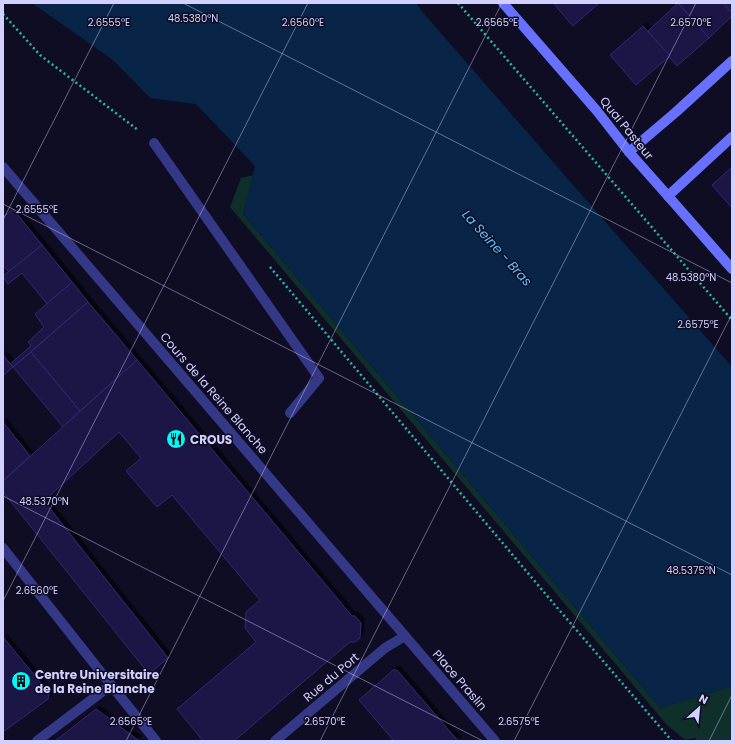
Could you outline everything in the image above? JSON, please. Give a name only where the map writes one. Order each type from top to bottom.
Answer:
[{"type":"main road","name":"Quai Pasteur","points":[[503,3],[597,111],[629,152],[732,269]]},
{"type":"main road","points":[[629,152],[732,61]]},
{"type":"main road","points":[[668,196],[732,137]]},
{"type":"street","points":[[154,143],[320,378],[290,413]]},
{"type":"street","name":"Cours de la Reine Blanche","points":[[3,167],[405,636]]},
{"type":"street","points":[[3,548],[156,741]]},
{"type":"street","name":"Rue du Port","points":[[275,741],[385,648],[405,636]]},
{"type":"street","name":"Place Praslin","points":[[405,636],[495,741]]},
{"type":"street","points":[[36,741],[111,685]]},
{"type":"path","points":[[458,3],[732,320]]},
{"type":"path","points":[[3,14],[40,55],[154,143]]},
{"type":"path","points":[[269,266],[549,598],[672,741]]},
{"type":"green space","points":[[253,175],[243,214],[660,708],[732,686],[732,741],[697,741],[695,738],[685,740],[667,725],[230,207],[241,178]]},
{"type":"water","name":"La Seine - Bras","points":[[32,3],[416,3],[732,367],[732,686],[660,708],[243,214],[255,166],[196,104],[150,98],[113,60]]},
{"type":"building","points":[[553,3],[599,3],[573,26]]},
{"type":"building","points":[[678,3],[723,3],[732,13],[732,16],[709,38]]},
{"type":"building","points":[[678,3],[709,38],[677,66],[648,31]]},
{"type":"building","points":[[723,3],[732,3],[732,13]]},
{"type":"building","points":[[643,26],[670,56],[636,85],[610,55]]},
{"type":"building","points":[[732,167],[732,208],[712,185]]},
{"type":"building","points":[[13,209],[42,245],[9,272],[3,265],[3,217]]},
{"type":"building","points":[[42,245],[72,282],[47,304],[22,273],[8,284],[3,277]]},
{"type":"building","points":[[72,282],[88,302],[13,367],[10,364],[31,346],[28,342],[44,327],[35,314]]},
{"type":"building","points":[[88,302],[137,360],[80,411],[31,352]]},
{"type":"building","points":[[31,352],[80,411],[63,427],[13,367]]},
{"type":"building","points":[[3,355],[13,367],[3,376]]},
{"type":"building","points":[[137,360],[352,616],[355,616],[361,623],[360,638],[355,642],[350,642],[234,741],[203,741],[177,709],[256,642],[245,628],[246,612],[260,600],[172,495],[157,507],[126,471],[141,458],[119,432],[44,501],[168,658],[149,674],[3,492],[3,481]]},
{"type":"building","points":[[3,422],[30,456],[3,481]]},
{"type":"building","name":"Centre Universitaire de la Reine Blanche","points":[[3,637],[49,693],[48,699],[3,732]]},
{"type":"building","points":[[393,670],[397,670],[458,741],[394,741],[359,700]]},
{"type":"building","points":[[96,709],[138,740],[55,741]]},
{"type":"place","name":"CROUS","points":[[176,439]]},
{"type":"place","name":"Centre Universitaire de la Reine Blanche","points":[[21,681]]}]
